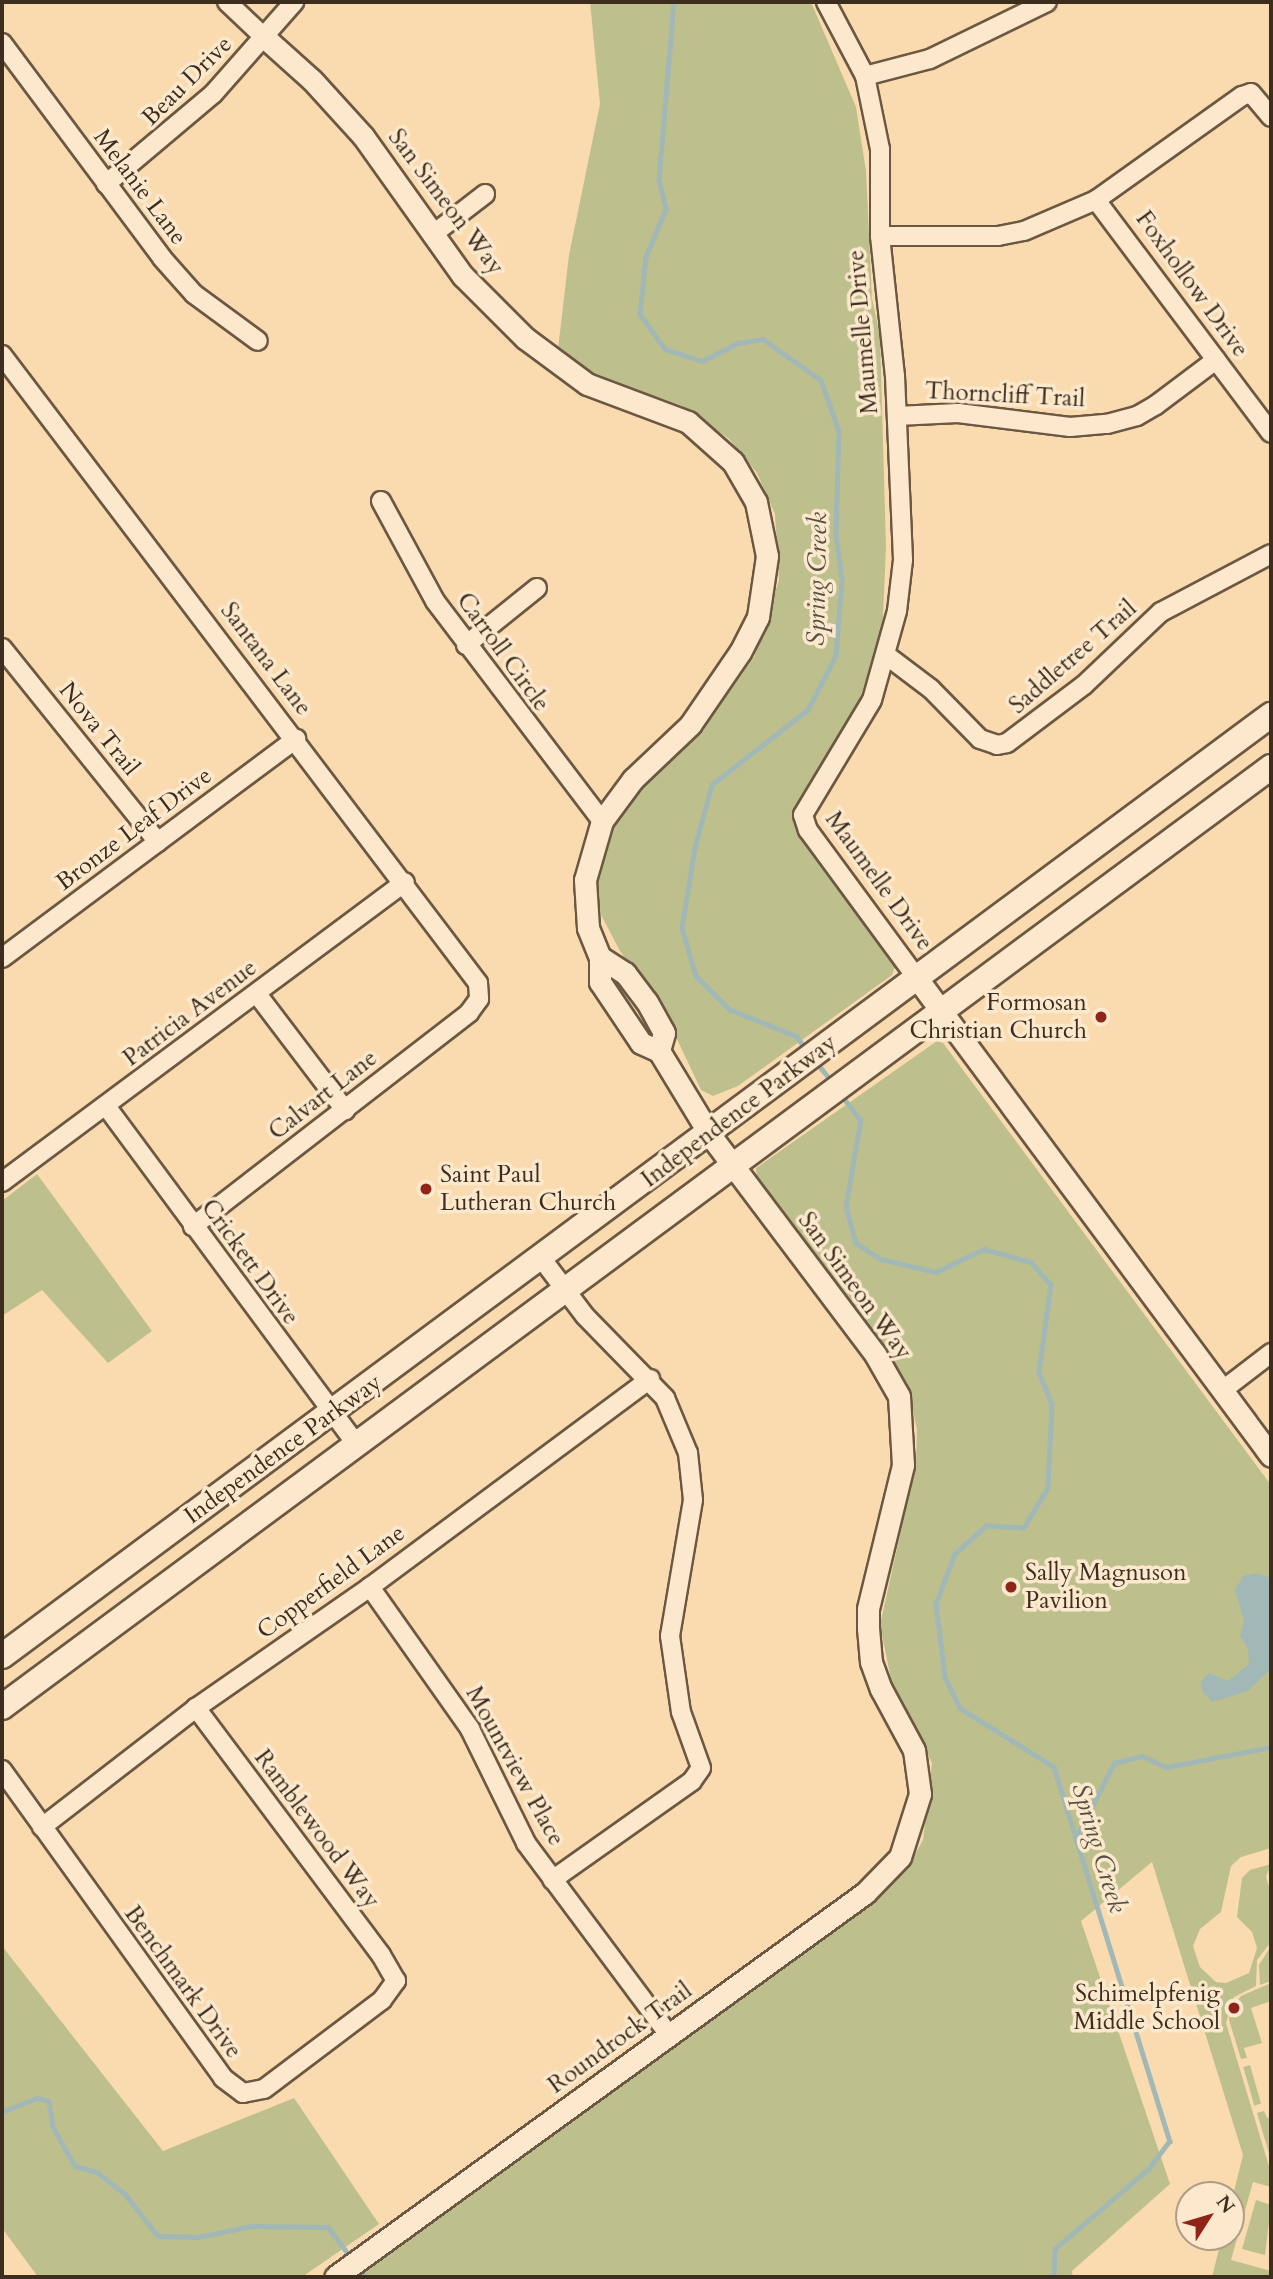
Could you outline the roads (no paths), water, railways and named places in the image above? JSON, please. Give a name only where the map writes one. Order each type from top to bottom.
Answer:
[{"type":"main road","name":"Independence Parkway","points":[[2,1656],[710,1135],[837,1036],[1271,715]]},
{"type":"main road","name":"Independence Parkway","points":[[2,1707],[1271,767]]},
{"type":"main road","points":[[88,1592],[112,1626]]},
{"type":"street","name":"San Simeon Way","points":[[227,2],[312,79],[363,136],[432,234],[472,285],[552,361],[587,384],[688,422],[733,461],[757,502],[767,556],[758,617],[740,652],[690,725],[633,779],[602,821],[585,880],[588,928],[600,957],[625,973],[664,1032],[659,1051],[710,1135],[875,1354],[899,1396],[903,1465],[868,1609],[868,1628],[872,1661],[881,1689],[914,1750],[920,1794],[914,1823]]},
{"type":"street","name":"Beau Drive","points":[[106,184],[213,94],[294,2]]},
{"type":"street","name":"Maumelle Drive","points":[[826,2],[865,76],[880,149],[880,236],[897,416],[903,561],[886,655],[872,700],[803,815],[808,830],[1271,1456]]},
{"type":"street","points":[[865,76],[930,60],[1047,2]]},
{"type":"street","name":"Melanie Lane","points":[[2,43],[106,184],[194,294],[258,341]]},
{"type":"street","points":[[880,236],[998,236],[1024,231],[1096,200],[1251,93],[1271,117]]},
{"type":"street","points":[[432,234],[485,194]]},
{"type":"street","name":"Foxhollow Drive","points":[[1096,200],[1271,433]]},
{"type":"street","name":"Santana Lane","points":[[2,355],[475,974],[479,999]]},
{"type":"street","name":"Thorncliff Trail","points":[[897,416],[958,413],[1070,426],[1107,424],[1156,405],[1216,360]]},
{"type":"street","name":"Carroll Circle","points":[[380,501],[408,558],[466,645],[602,821]]},
{"type":"street","name":"Saddletree Trail","points":[[886,655],[931,690],[980,739],[1007,743],[1084,685],[1161,612],[1271,554]]},
{"type":"street","points":[[466,645],[537,588]]},
{"type":"street","name":"Nova Trail","points":[[2,648],[158,842]]},
{"type":"street","name":"Bronze Leaf Drive","points":[[5,948],[158,842],[296,739]]},
{"type":"street","name":"Patricia Avenue","points":[[2,1182],[405,882]]},
{"type":"street","points":[[257,994],[345,1110]]},
{"type":"street","name":"Calvart Lane","points":[[193,1226],[469,1013],[479,999]]},
{"type":"street","name":"Crickett Drive","points":[[106,1106],[331,1413],[358,1445]]},
{"type":"street","points":[[542,1259],[614,1348],[650,1379],[681,1429],[692,1476],[693,1500],[670,1636],[681,1712],[701,1768],[692,1780],[552,1880]]},
{"type":"street","points":[[1223,1390],[1271,1353]]},
{"type":"street","name":"Copperfield Lane","points":[[42,1828],[196,1708],[370,1587],[650,1379]]},
{"type":"street","name":"Mountview Place","points":[[370,1587],[470,1729],[510,1817],[552,1880],[669,2035]]},
{"type":"street","name":"Ramblewood Way","points":[[196,1708],[381,1955],[396,1981]]},
{"type":"street","name":"Benchmark Drive","points":[[2,1770],[233,2089],[243,2093],[264,2089],[382,2000],[396,1981]]},
{"type":"street","name":"Roundrock Trail","points":[[335,2277],[887,1874],[914,1823]]},
{"type":"water","points":[[1256,1573],[1271,1578],[1271,1669],[1248,1691],[1212,1702],[1202,1691],[1201,1681],[1209,1673],[1228,1681],[1249,1664],[1248,1649],[1240,1636],[1244,1621],[1235,1590],[1243,1576]]},
{"type":"waterway","name":"Spring Creek","points":[[674,2],[659,180],[666,209],[646,257],[640,314],[665,349],[702,361],[738,343],[763,339],[821,380],[839,431],[836,535],[842,579],[836,656],[808,710],[712,785],[695,848],[682,928],[696,976],[729,1009],[796,1036],[807,1050]]},
{"type":"waterway","name":"Spring Creek","points":[[817,1063],[833,1083]]},
{"type":"waterway","name":"Spring Creek","points":[[842,1096],[861,1120],[846,1206],[856,1243],[881,1259],[936,1272],[984,1249],[1031,1262],[1051,1285],[1039,1372],[1052,1405],[1048,1488],[1024,1528],[986,1526],[955,1554],[936,1604],[945,1677],[960,1708],[1054,1767],[1170,2141],[1150,2168],[1055,2249],[1054,2277]]},
{"type":"waterway","points":[[1076,1838],[1114,1763],[1142,1756],[1167,1767],[1271,1747]]},
{"type":"waterway","points":[[2,2112],[37,2098],[49,2101],[53,2127],[75,2166],[97,2172],[125,2194],[158,2236],[198,2237],[251,2226],[328,2227],[347,2252]]},
{"type":"waterway","points":[[362,2273],[366,2277]]},
{"type":"place","name":"Formosan Christian Church","points":[[1101,1017]]},
{"type":"place","name":"Saint Paul Lutheran Church","points":[[426,1189]]},
{"type":"place","name":"Sally Magnuson Pavilion","points":[[1011,1587]]},
{"type":"place","name":"Schimelpfenig Middle School","points":[[1234,2008]]}]
